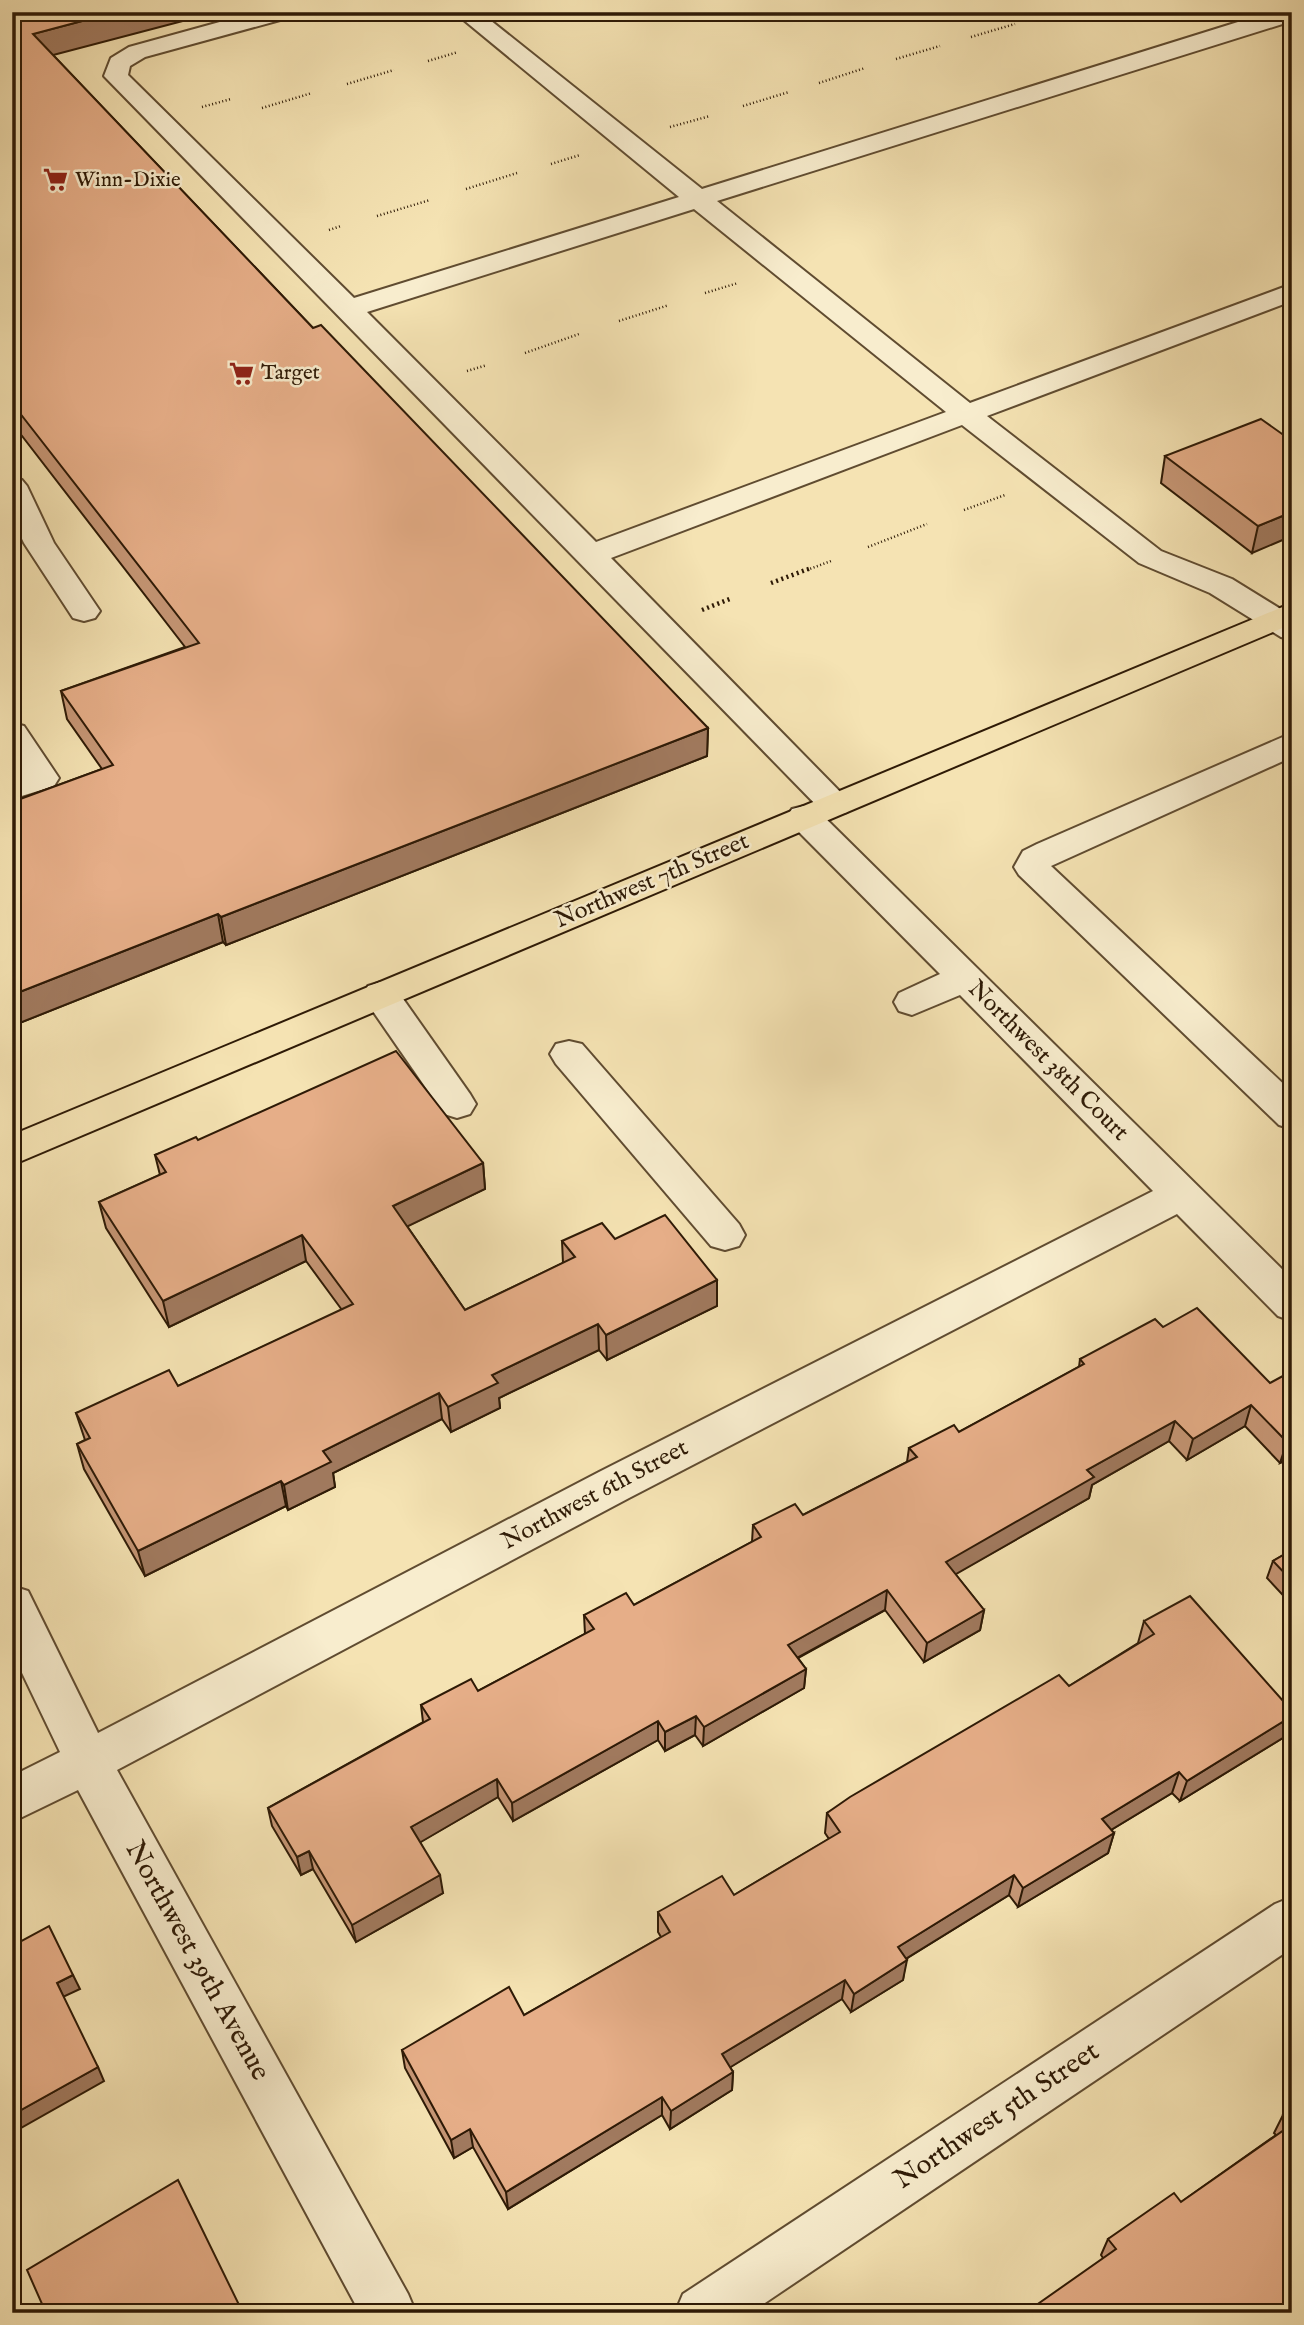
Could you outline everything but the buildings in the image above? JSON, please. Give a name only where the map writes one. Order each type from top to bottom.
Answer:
[{"type":"main road","name":"Northwest 7th Street","points":[[12,1151],[820,810],[1287,620]]},
{"type":"street","name":"Northwest 38th Court","points":[[283,12],[138,52],[119,63],[116,76],[590,555],[820,810],[964,978],[1292,1305]]},
{"type":"street","points":[[466,12],[966,414],[1150,557],[1221,586],[1287,620]]},
{"type":"street","points":[[347,309],[1292,13]]},
{"type":"street","points":[[590,555],[1292,292]]},
{"type":"street","points":[[12,486],[39,543],[84,611]]},
{"type":"street","points":[[12,733],[42,778],[12,788]]},
{"type":"street","points":[[1292,744],[1049,852],[1035,859],[1031,867],[1292,1115]]},
{"type":"street","points":[[912,1002],[964,978]]},
{"type":"street","points":[[381,995],[457,1104]]},
{"type":"street","points":[[569,1054],[725,1235]]},
{"type":"street","name":"Northwest 6th Street","points":[[12,1800],[626,1478],[1181,1194]]},
{"type":"street","name":"Northwest 39th Avenue","points":[[12,1605],[88,1762],[389,2313]]},
{"type":"street","name":"Northwest 5th Street","points":[[702,2313],[1292,1920]]},
{"type":"path","points":[[1043,15],[1052,12]]},
{"type":"path","points":[[971,37],[1015,24]]},
{"type":"path","points":[[896,59],[940,46]]},
{"type":"path","points":[[428,61],[464,51]]},
{"type":"path","points":[[819,83],[865,68]]},
{"type":"path","points":[[347,84],[394,70]]},
{"type":"path","points":[[743,106],[789,92]]},
{"type":"path","points":[[262,108],[312,93]]},
{"type":"path","points":[[214,104],[231,99]]},
{"type":"path","points":[[668,128],[710,116]]},
{"type":"path","points":[[551,164],[588,152]]},
{"type":"path","points":[[466,189],[517,173]]},
{"type":"path","points":[[377,216],[430,200]]},
{"type":"path","points":[[705,293],[744,281]]},
{"type":"path","points":[[619,321],[669,305]]},
{"type":"path","points":[[525,353],[579,334]]},
{"type":"path","points":[[466,372],[486,365]]},
{"type":"path","points":[[964,510],[1008,494]]},
{"type":"path","points":[[868,547],[927,524]]},
{"type":"path","points":[[771,583],[831,561]]},
{"type":"path","points":[[701,610],[732,598]]},
{"type":"place","name":"Winn-Dixie","points":[[55,180]]},
{"type":"place","name":"Target","points":[[241,373]]}]
